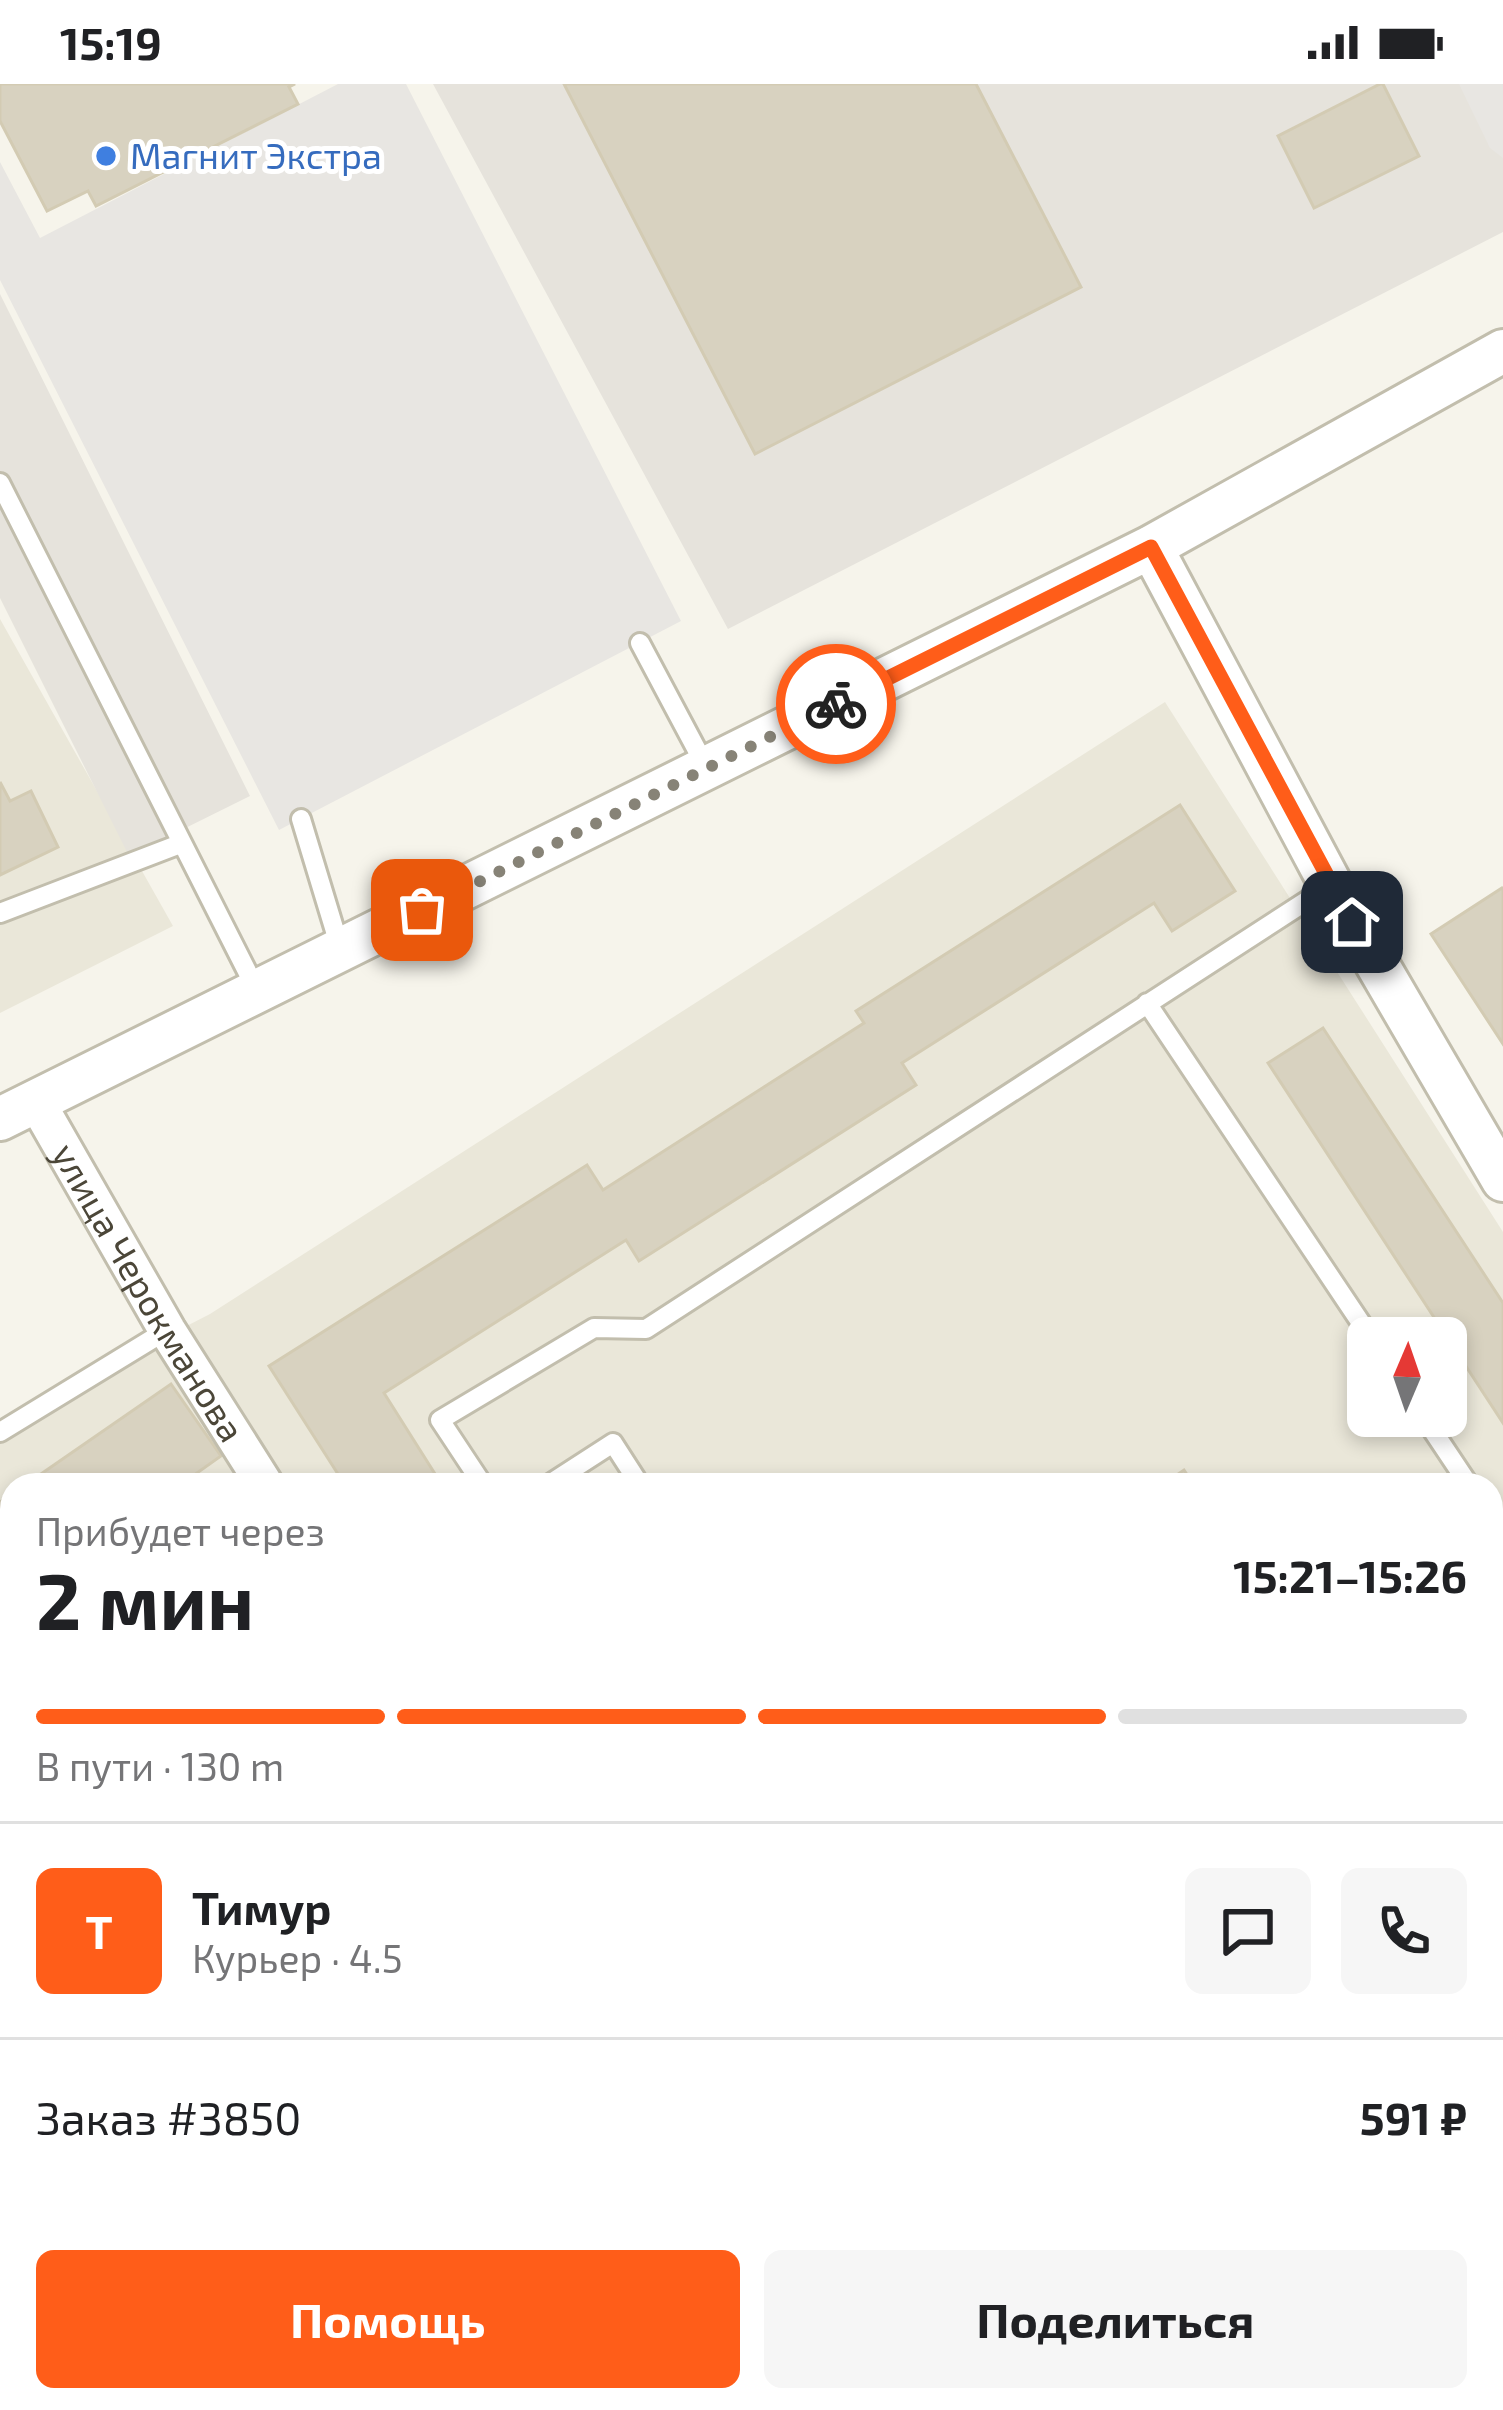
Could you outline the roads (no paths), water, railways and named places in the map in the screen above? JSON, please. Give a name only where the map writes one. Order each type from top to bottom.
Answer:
[{"type":"street","name":"улица Черокманова","points":[[257,1473],[18,1110],[1151,547],[1503,351]]},
{"type":"street","points":[[1151,547],[1330,885],[1503,1180]]},
{"type":"lane","points":[[0,483],[258,993]]},
{"type":"lane","points":[[640,643],[707,769]]},
{"type":"lane","points":[[301,818],[341,951]]},
{"type":"lane","points":[[0,913],[180,844]]},
{"type":"lane","points":[[475,1473],[440,1420],[594,1328],[646,1329],[1330,885]]},
{"type":"lane","points":[[1148,1003],[1357,1317]]},
{"type":"lane","points":[[0,1432],[167,1330]]},
{"type":"lane","points":[[1437,1437],[1461,1473]]},
{"type":"lane","points":[[567,1473],[613,1443],[632,1473]]},
{"type":"place","name":"Магнит Экстра","points":[[106,156]]}]
